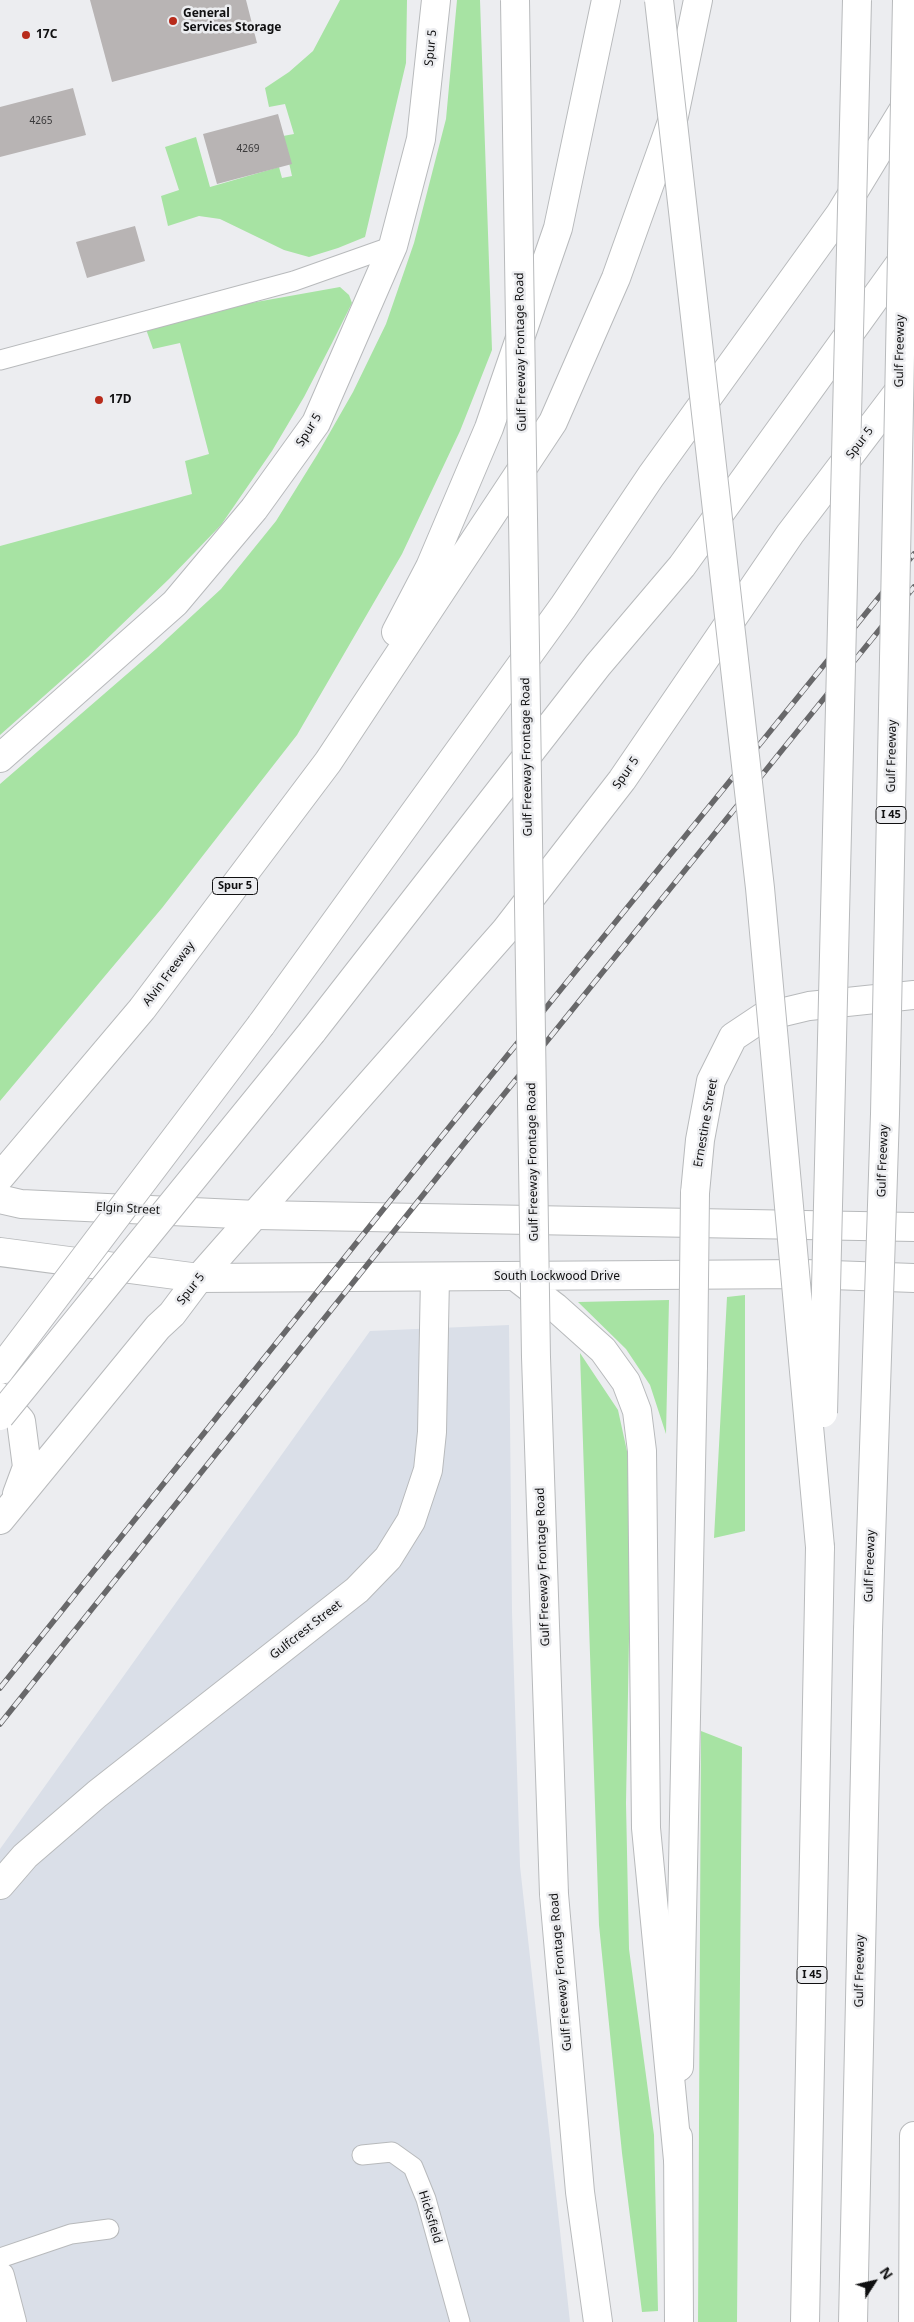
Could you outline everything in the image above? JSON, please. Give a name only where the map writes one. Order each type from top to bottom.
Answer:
[{"type":"main road","name":"Spur 5","points":[[0,758],[175,602],[254,509],[316,423],[392,246],[421,139],[436,0]]},
{"type":"main road","name":"Gulf Freeway Frontage Road","points":[[515,0],[536,1357],[554,1894],[580,2192],[598,2322]]},
{"type":"main road","points":[[328,762],[430,567],[489,428],[558,228],[606,0]]},
{"type":"main road","points":[[659,0],[760,888],[820,1547]]},
{"type":"main road","points":[[328,762],[553,422],[616,278],[674,116],[698,0]]},
{"type":"main road","name":"I 45","points":[[805,2322],[820,1628],[820,1547],[857,0]]},
{"type":"main road","name":"Gulf Freeway","points":[[853,2322],[868,1630],[885,1104],[907,0]]},
{"type":"main road","points":[[0,1370],[261,1025],[563,607],[651,476],[840,214],[914,93]]},
{"type":"main road","points":[[0,1416],[312,1032],[598,665],[682,566],[914,243]]},
{"type":"main road","name":"Spur 5","points":[[6,1512],[152,1335],[172,1314],[199,1278],[505,931],[622,780],[790,534],[914,371]]},
{"type":"main road","name":"Alvin Freeway","points":[[0,1177],[142,1010],[328,762]]},
{"type":"main road","name":"Ernestine Street","points":[[678,2160],[681,1873],[693,1366],[695,1193],[700,1140],[710,1081],[733,1037],[763,1017],[809,1006],[914,995]]},
{"type":"main road","name":"Elgin Street","points":[[0,1199],[22,1204],[256,1215]]},
{"type":"main road","points":[[256,1215],[914,1227]]},
{"type":"main road","points":[[0,1252],[199,1278]]},
{"type":"main road","name":"South Lockwood Drive","points":[[199,1278],[805,1274],[914,1278]]},
{"type":"main road","name":"Gulfcrest Street","points":[[0,1885],[25,1856],[97,1794],[357,1590],[388,1558],[411,1521],[428,1470],[432,1432],[435,1277]]},
{"type":"main road","points":[[516,1277],[603,1350],[626,1382],[637,1411],[642,1451],[646,1828],[678,2160],[679,2322]]},
{"type":"main road","points":[[0,1397],[21,1421],[27,1467],[6,1512]]},
{"type":"main road","points":[[913,2322],[914,2136]]},
{"type":"main road","points":[[0,2276],[12,2322]]},
{"type":"lane","points":[[0,360],[294,281],[392,246]]},
{"type":"lane","name":"Hicksfield","points":[[362,2155],[392,2152],[413,2166],[426,2199],[460,2322]]},
{"type":"lane","points":[[0,2258],[71,2234],[109,2229]]},
{"type":"shaded area","points":[[509,1325],[512,1612],[520,1866],[570,2322],[0,2322],[0,1849],[370,1331]]},
{"type":"green space","points":[[340,0],[407,0],[406,63],[365,237],[309,257],[284,250],[220,219],[199,216],[168,226],[161,196],[179,190],[165,147],[196,137],[210,187],[279,167],[282,178],[292,176],[283,136],[294,134],[285,104],[269,107],[265,88],[289,72],[313,51]]},
{"type":"green space","points":[[457,0],[480,0],[492,350],[460,431],[402,554],[297,735],[162,908],[0,1101],[0,784],[156,649],[221,589],[276,521],[317,455],[353,392],[386,324],[414,243],[446,119]]},
{"type":"green space","points":[[340,287],[349,295],[352,303],[332,343],[304,397],[272,451],[221,525],[169,579],[88,657],[0,735],[0,546],[192,494],[185,461],[209,454],[180,343],[153,349],[141,315],[217,309]]},
{"type":"green space","points":[[745,1295],[745,1531],[714,1538],[727,1297]]},
{"type":"green space","points":[[669,1300],[666,1434],[650,1385],[626,1349],[578,1302]]},
{"type":"green space","points":[[580,1353],[618,1410],[632,1474],[626,1803],[629,1949],[654,2135],[658,2311],[642,2312],[622,2153],[599,1925]]},
{"type":"green space","points":[[701,1731],[742,1747],[737,2322],[698,2322]]},
{"type":"building","name":"General Services Storage","points":[[90,0],[246,0],[257,43],[112,82]]},
{"type":"building","points":[[73,88],[86,135],[0,157],[0,107]]},
{"type":"building","points":[[278,114],[292,164],[217,184],[203,134]]},
{"type":"building","points":[[135,226],[145,261],[87,278],[76,242]]},
{"type":"railway","points":[[0,1688],[442,1136],[914,554]]},
{"type":"railway","points":[[0,1724],[467,1140],[914,587]]},
{"type":"place","name":"General Services Storage","points":[[173,21]]},
{"type":"place","name":"17C","points":[[26,35]]},
{"type":"place","name":"17D","points":[[99,400]]}]
